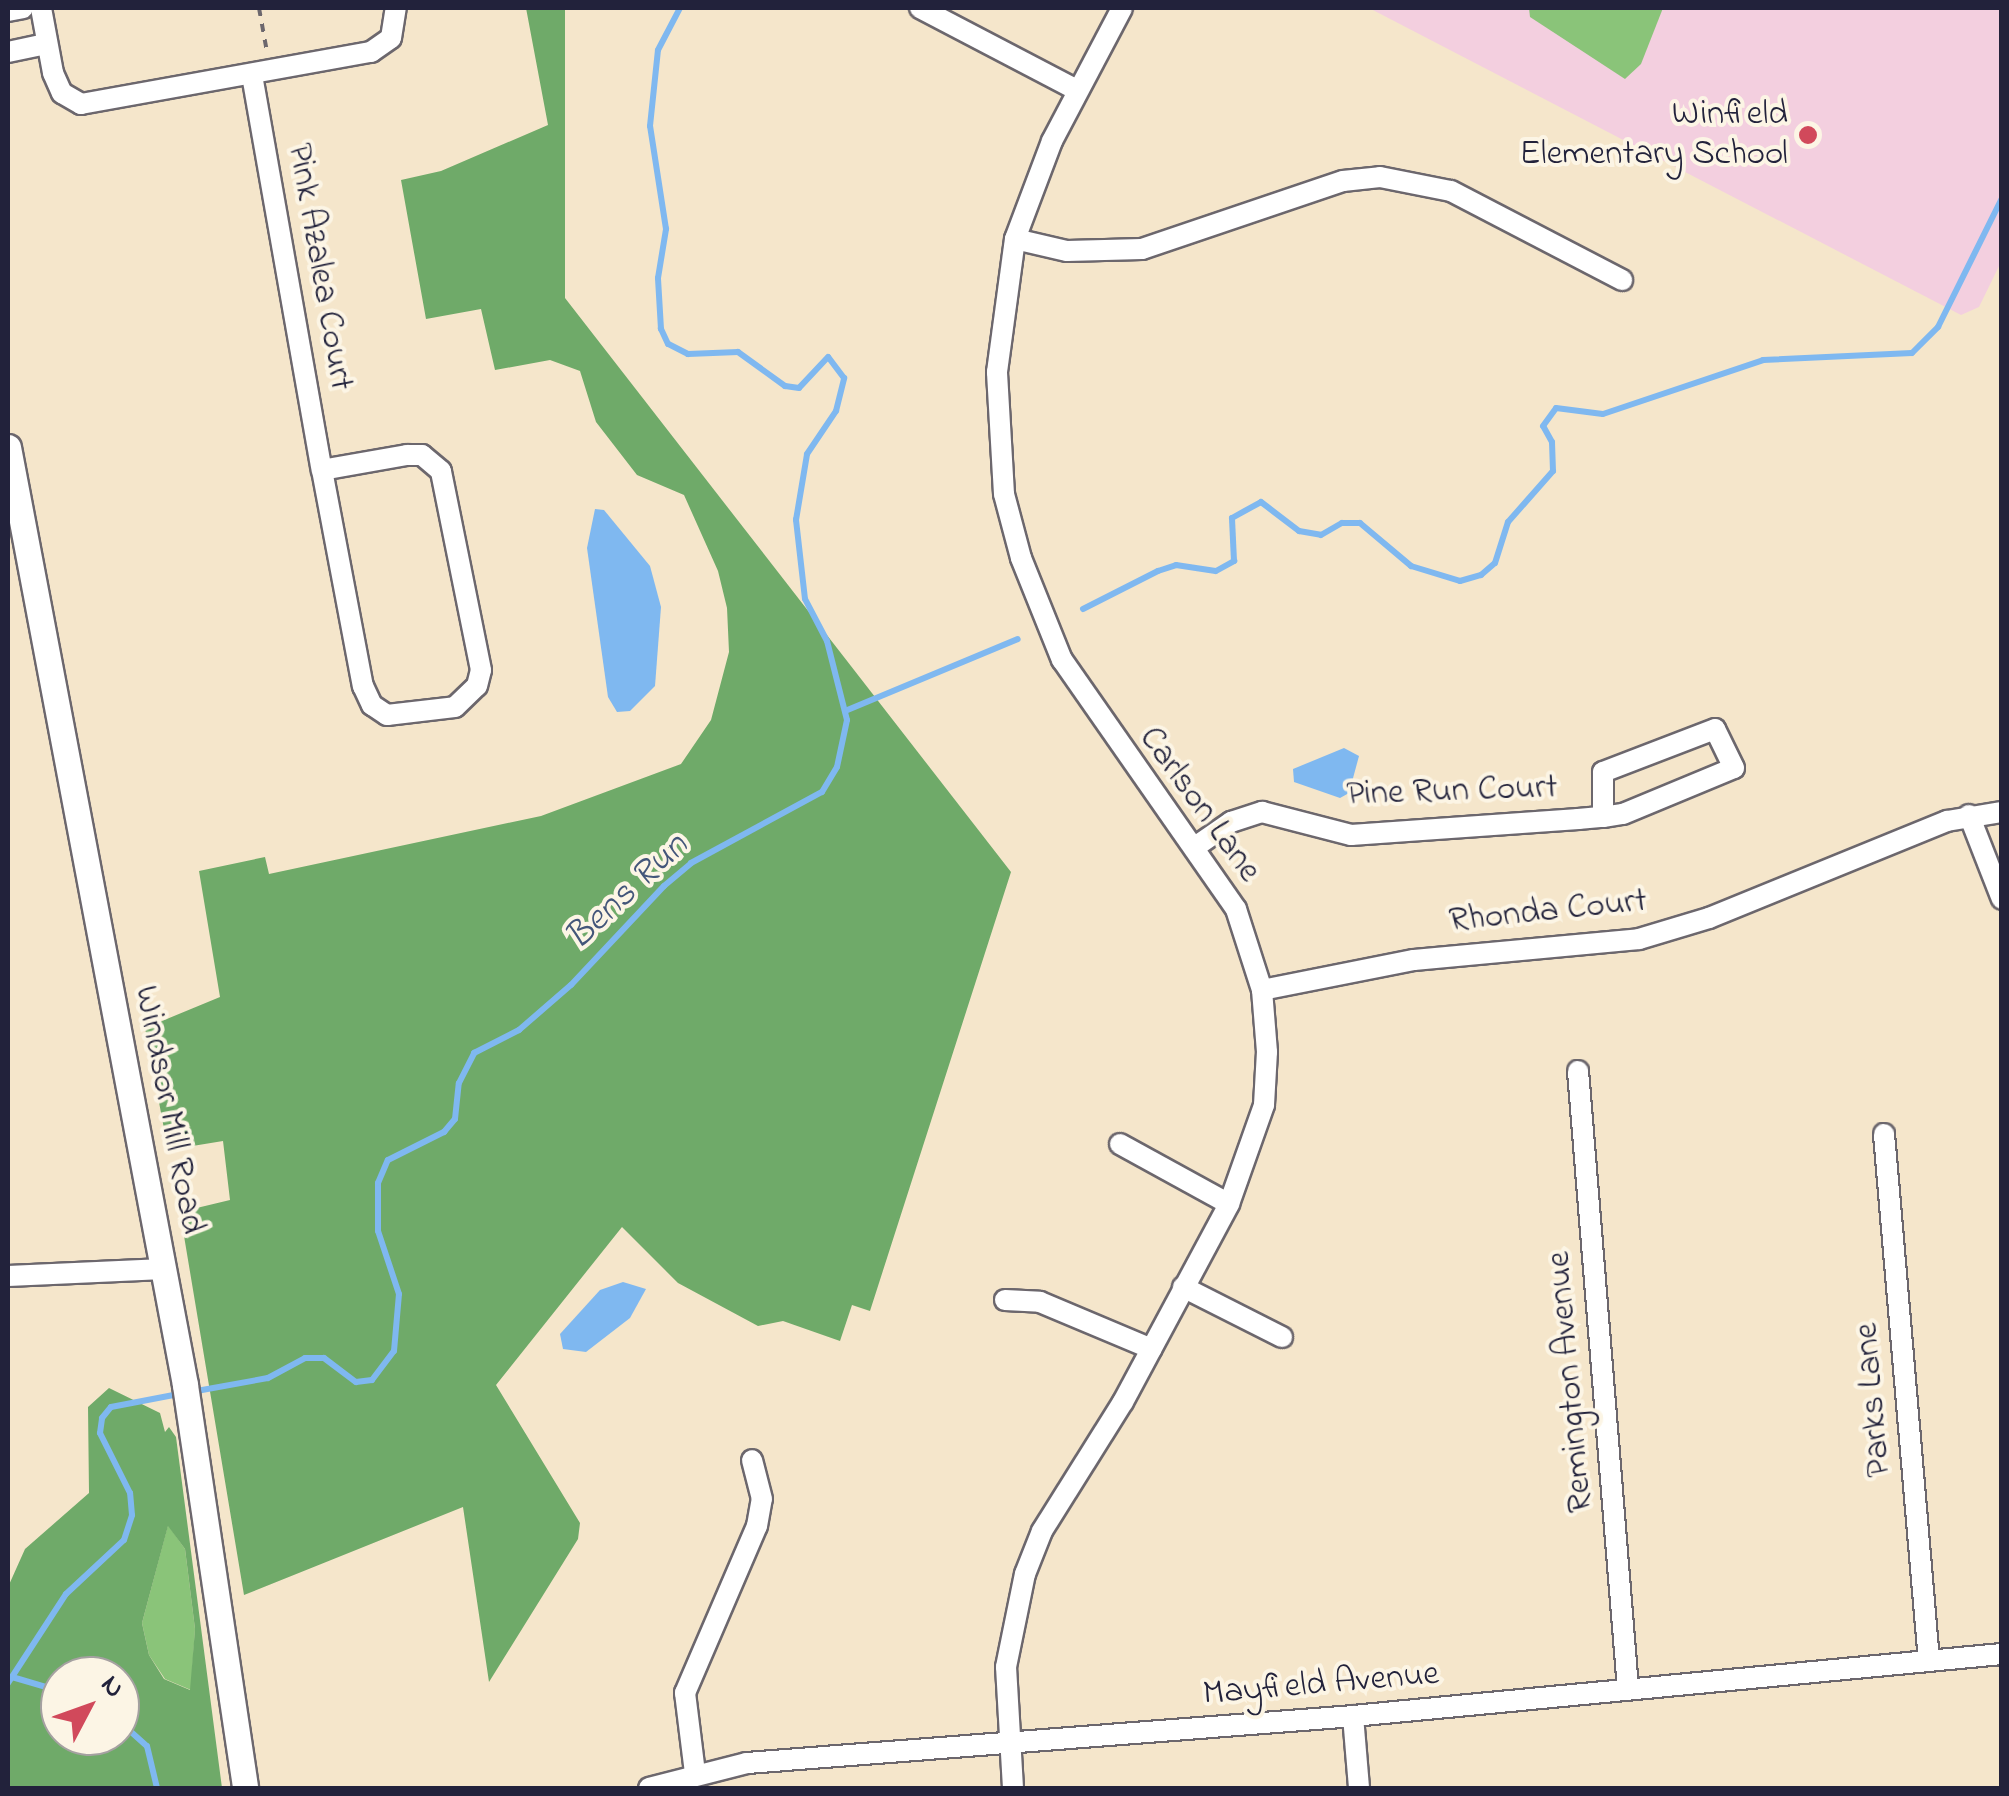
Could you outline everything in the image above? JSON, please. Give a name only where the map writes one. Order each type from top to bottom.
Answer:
[{"type":"main road","name":"Windsor Mill Road","points":[[8,447],[186,1392],[245,1788]]},
{"type":"street","points":[[8,11],[23,8]]},
{"type":"street","points":[[41,8],[45,44],[62,93],[82,104],[261,73],[382,46],[397,26],[396,8]]},
{"type":"street","name":"Carlson Lane","points":[[1014,1788],[1006,1667],[1025,1574],[1042,1531],[1152,1349],[1229,1204],[1264,1104],[1262,990],[1236,910],[1195,847],[1090,710],[1056,646],[1021,558],[998,434],[1003,302],[1015,240],[1077,90],[1122,8]]},
{"type":"street","points":[[934,11],[1077,90]]},
{"type":"street","points":[[8,52],[45,44]]},
{"type":"street","name":"Pink Azalea Court","points":[[261,73],[322,470],[363,686],[372,705],[404,717],[455,706],[468,698],[481,670],[442,471],[422,455],[322,470]]},
{"type":"street","points":[[1015,240],[1067,251],[1142,249],[1344,182],[1380,176],[1451,191],[1622,280]]},
{"type":"street","name":"Pine Run Court","points":[[1195,847],[1232,822],[1262,812],[1351,834],[1603,816],[1643,808],[1734,768],[1715,729],[1603,772],[1603,816]]},
{"type":"street","name":"Rhonda Court","points":[[1262,990],[1414,960],[1656,935],[1969,814],[2002,812]]},
{"type":"street","points":[[1969,814],[2002,900]]},
{"type":"street","name":"Remington Avenue","points":[[1578,1070],[1628,1688]]},
{"type":"street","name":"Parks Lane","points":[[1884,1134],[1929,1662]]},
{"type":"street","points":[[1120,1144],[1229,1204]]},
{"type":"street","points":[[8,1276],[164,1269]]},
{"type":"street","points":[[1183,1287],[1282,1338]]},
{"type":"street","points":[[1006,1300],[1040,1302],[1152,1349]]},
{"type":"street","points":[[695,1773],[685,1693],[756,1526],[762,1499],[752,1460]]},
{"type":"street","name":"Mayfield Avenue","points":[[649,1788],[695,1773],[747,1763],[1353,1716],[2002,1654]]},
{"type":"street","points":[[1353,1716],[1359,1788]]},
{"type":"path","points":[[259,8],[261,73]]},
{"type":"shaded area","name":"Winfield Elementary School","points":[[1369,8],[2001,8],[2001,262],[1979,307],[1961,315]]},
{"type":"green space","points":[[526,8],[565,8],[565,298],[1011,872],[870,1311],[852,1305],[840,1341],[783,1321],[758,1326],[678,1283],[622,1227],[496,1385],[580,1523],[578,1539],[489,1682],[463,1507],[244,1595],[180,1212],[230,1200],[223,1141],[168,1150],[145,1028],[220,997],[199,871],[265,857],[269,874],[541,816],[681,764],[711,720],[729,652],[727,608],[718,571],[684,495],[637,475],[596,422],[580,371],[550,360],[495,370],[481,309],[426,319],[401,180],[441,171],[548,125]]},
{"type":"green space","points":[[1529,8],[1663,8],[1641,64],[1625,79],[1530,17]]},
{"type":"green space","points":[[109,1388],[160,1413],[165,1432],[169,1427],[176,1437],[222,1788],[8,1788],[8,1587],[25,1549],[89,1493],[88,1407]],"holes":[[[168,1526],[185,1549],[195,1629],[190,1690],[164,1679],[149,1655],[142,1623]]]},
{"type":"green space","points":[[168,1525],[185,1549],[195,1629],[191,1690],[165,1679],[149,1655],[142,1623]]},
{"type":"water","points":[[595,509],[604,510],[650,566],[661,607],[655,686],[630,711],[617,712],[608,697],[587,548]]},
{"type":"water","points":[[1344,748],[1359,756],[1349,793],[1340,798],[1294,782],[1293,769]]},
{"type":"water","points":[[623,1282],[646,1289],[630,1318],[586,1352],[563,1349],[560,1334],[600,1290]]},
{"type":"waterway","name":"Bens Run","points":[[191,1392],[268,1378],[305,1358],[324,1358],[356,1382],[372,1380],[394,1351],[399,1294],[378,1231],[378,1183],[388,1160],[444,1132],[455,1119],[459,1083],[474,1053],[519,1030],[571,985],[664,886],[691,863],[822,792],[837,767],[847,720],[827,641],[805,599],[796,520],[807,454],[836,411],[844,378],[828,357],[799,388],[785,386],[738,352],[688,354],[668,344],[661,329],[658,278],[666,229],[650,126],[658,50],[680,8]]},
{"type":"waterway","points":[[1083,609],[1176,565],[1216,571],[1234,561],[1232,518],[1261,502],[1299,531],[1321,535],[1342,523],[1360,523],[1411,566],[1460,581],[1481,575],[1495,563],[1508,522],[1553,471],[1552,442],[1543,426],[1556,408],[1603,414],[1763,360],[1912,353],[1938,327],[2002,198]]},
{"type":"waterway","points":[[845,711],[1018,639]]},
{"type":"waterway","name":"Bens Run","points":[[8,1683],[66,1594],[124,1540],[132,1515],[130,1493],[100,1433],[102,1418],[111,1407],[179,1394]]},
{"type":"waterway","points":[[12,1677],[40,1685]]},
{"type":"waterway","points":[[140,1740],[147,1746],[157,1788]]},
{"type":"place","name":"Winfield Elementary School","points":[[1808,135]]}]
